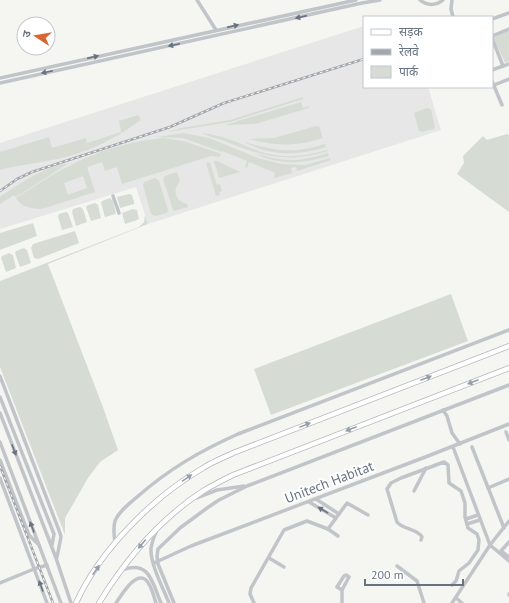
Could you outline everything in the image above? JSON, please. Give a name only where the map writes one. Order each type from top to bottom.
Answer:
[{"type":"main road","points":[[76,603],[83,589],[115,543],[141,515],[175,486],[203,467],[233,453],[509,346]]},
{"type":"main road","points":[[100,603],[121,570],[148,537],[202,492],[233,475],[509,368]]},
{"type":"street","points":[[197,0],[216,30]]},
{"type":"street","points":[[0,78],[356,0]]},
{"type":"street","points":[[0,83],[380,0]]},
{"type":"street","points":[[420,0],[429,4],[434,4],[443,0]]},
{"type":"street","points":[[452,0],[451,9],[453,16]]},
{"type":"street","points":[[493,19],[509,13]]},
{"type":"street","points":[[493,37],[509,29]]},
{"type":"street","points":[[493,40],[503,66]]},
{"type":"street","points":[[493,70],[509,64]]},
{"type":"street","points":[[502,105],[493,83],[509,79]]},
{"type":"street","points":[[113,196],[119,213]]},
{"type":"street","points":[[115,543],[114,525],[121,512],[159,478],[174,467],[207,448],[238,434],[509,330]]},
{"type":"street","points":[[0,376],[60,533],[61,538],[56,558]]},
{"type":"street","points":[[169,603],[156,562],[157,552],[160,546],[180,528],[219,500],[247,486],[509,385]]},
{"type":"street","points":[[0,397],[54,534],[52,546]]},
{"type":"street","points":[[443,410],[452,434],[460,444]]},
{"type":"street","points":[[0,413],[52,546],[71,603]]},
{"type":"street","name":"Unitech Habitat","points":[[156,562],[191,546],[453,447],[509,424]]},
{"type":"street","points":[[506,432],[509,440]]},
{"type":"street","points":[[0,442],[61,603]]},
{"type":"street","points":[[453,447],[490,545],[509,561]]},
{"type":"street","points":[[472,447],[504,528]]},
{"type":"street","points":[[0,460],[29,535],[39,546]]},
{"type":"street","points":[[421,540],[422,537],[419,533],[400,525],[397,522],[387,489],[391,483],[441,462],[447,463],[449,468],[449,483],[459,489],[465,503],[468,528],[479,537],[479,546],[469,562],[459,571],[456,582],[452,585]]},
{"type":"street","points":[[414,491],[426,468]]},
{"type":"street","points":[[0,478],[47,603]]},
{"type":"street","points":[[488,488],[509,479]]},
{"type":"street","points":[[194,498],[217,490],[247,486]]},
{"type":"street","points":[[316,499],[339,514]]},
{"type":"street","points":[[309,502],[336,518]]},
{"type":"street","points":[[328,529],[347,503],[368,516]]},
{"type":"street","points":[[466,519],[478,515]]},
{"type":"street","points":[[467,524],[480,520]]},
{"type":"street","points":[[254,603],[250,591],[286,529],[307,521],[328,529],[338,536]]},
{"type":"street","points":[[452,603],[490,545],[509,521]]},
{"type":"street","points":[[157,529],[152,542],[151,551],[174,603]]},
{"type":"street","points":[[508,544],[501,551],[509,557]]},
{"type":"street","points":[[151,551],[157,552]]},
{"type":"street","points":[[269,558],[284,567]]},
{"type":"street","points":[[0,583],[47,565]]},
{"type":"street","points":[[397,566],[417,581],[424,603]]},
{"type":"street","points":[[121,570],[137,567],[146,571],[149,575],[156,599]]},
{"type":"street","points":[[116,603],[129,585],[137,578],[143,578],[148,582],[156,599],[161,603]]},
{"type":"street","points":[[166,582],[167,598]]},
{"type":"street","points":[[342,590],[342,603]]},
{"type":"street","points":[[456,598],[462,603]]},
{"type":"shaded area","points":[[363,26],[363,88],[428,88],[441,130],[148,224],[136,187],[0,229],[0,143]]},
{"type":"green space","points":[[509,31],[509,61],[505,63],[493,37]]},
{"type":"green space","points":[[303,97],[303,99],[230,122],[168,132],[181,128],[230,120]]},
{"type":"green space","points":[[301,102],[303,108],[309,106],[309,108],[255,124],[225,125]]},
{"type":"green space","points":[[427,108],[431,109],[435,127],[434,129],[422,132],[419,131],[414,113]]},
{"type":"green space","points":[[138,115],[141,120],[120,134],[88,150],[65,157],[0,170],[0,152],[49,137],[52,148],[86,138],[87,143],[121,132],[119,121]]},
{"type":"green space","points":[[319,126],[323,138],[304,143],[277,144],[249,139],[274,138]]},
{"type":"green space","points":[[183,133],[209,138],[258,158],[281,164],[305,165],[330,158],[331,160],[297,171],[296,167],[291,168],[292,173],[274,178],[275,173],[249,162],[247,168],[245,167],[247,161],[222,151],[183,138],[157,137]]},
{"type":"green space","points":[[202,133],[223,137],[267,154],[301,156],[328,151],[299,157],[274,156],[249,150]]},
{"type":"green space","points":[[507,134],[509,135],[509,212],[457,174],[464,163],[463,156],[483,136],[487,140]]},
{"type":"green space","points":[[163,138],[184,141],[221,154],[220,157],[211,156],[122,184],[117,167],[105,171],[102,162],[87,167],[95,192],[42,209],[31,208],[20,204],[16,198],[55,173],[91,156],[103,151],[151,139]],"holes":[[[83,176],[87,188],[68,195],[64,183]]]},
{"type":"green space","points":[[244,142],[266,148],[284,150],[303,149],[325,144],[326,147],[305,152],[285,153],[264,150]]},
{"type":"green space","points":[[328,153],[329,156],[301,162],[283,162],[264,158],[255,154],[276,159],[298,160]]},
{"type":"green space","points":[[214,161],[217,161],[240,172],[219,178]]},
{"type":"green space","points":[[69,163],[16,197],[14,195],[0,204],[0,197],[24,181],[50,168]]},
{"type":"green space","points":[[206,163],[210,163],[217,185],[220,184],[222,191],[219,192],[220,195],[216,196]]},
{"type":"green space","points":[[177,172],[180,181],[176,188],[176,195],[177,198],[183,203],[187,204],[188,207],[174,211],[163,179],[165,176]]},
{"type":"green space","points":[[155,178],[159,181],[168,210],[167,213],[155,216],[151,214],[143,185],[144,182]]},
{"type":"green space","points":[[129,194],[132,195],[134,204],[120,208],[117,197]]},
{"type":"green space","points":[[110,198],[113,201],[116,214],[105,217],[101,203],[102,201]]},
{"type":"green space","points":[[95,203],[98,205],[101,218],[91,221],[86,207]]},
{"type":"green space","points":[[80,207],[83,209],[87,222],[76,226],[72,212],[73,209]]},
{"type":"green space","points":[[133,209],[137,210],[139,219],[125,224],[122,213]]},
{"type":"green space","points":[[66,212],[68,213],[73,227],[62,230],[58,216],[59,214]]},
{"type":"green space","points":[[145,215],[148,224],[48,264],[118,450],[100,462],[88,478],[65,518],[65,535],[0,367],[0,281],[139,227],[144,222]]},
{"type":"green space","points":[[33,223],[37,236],[0,250],[0,233]]},
{"type":"green space","points":[[75,231],[79,243],[38,259],[34,258],[31,248],[33,244]]},
{"type":"green space","points":[[24,248],[27,250],[31,263],[20,267],[15,253],[16,251]]},
{"type":"green space","points":[[9,253],[13,255],[16,268],[6,272],[1,258]]},
{"type":"green space","points":[[451,294],[468,341],[271,415],[254,369]]},
{"type":"railway","points":[[0,191],[17,179],[32,172],[170,127],[224,103],[363,59]]},
{"type":"railway","points":[[0,466],[53,603]]}]
